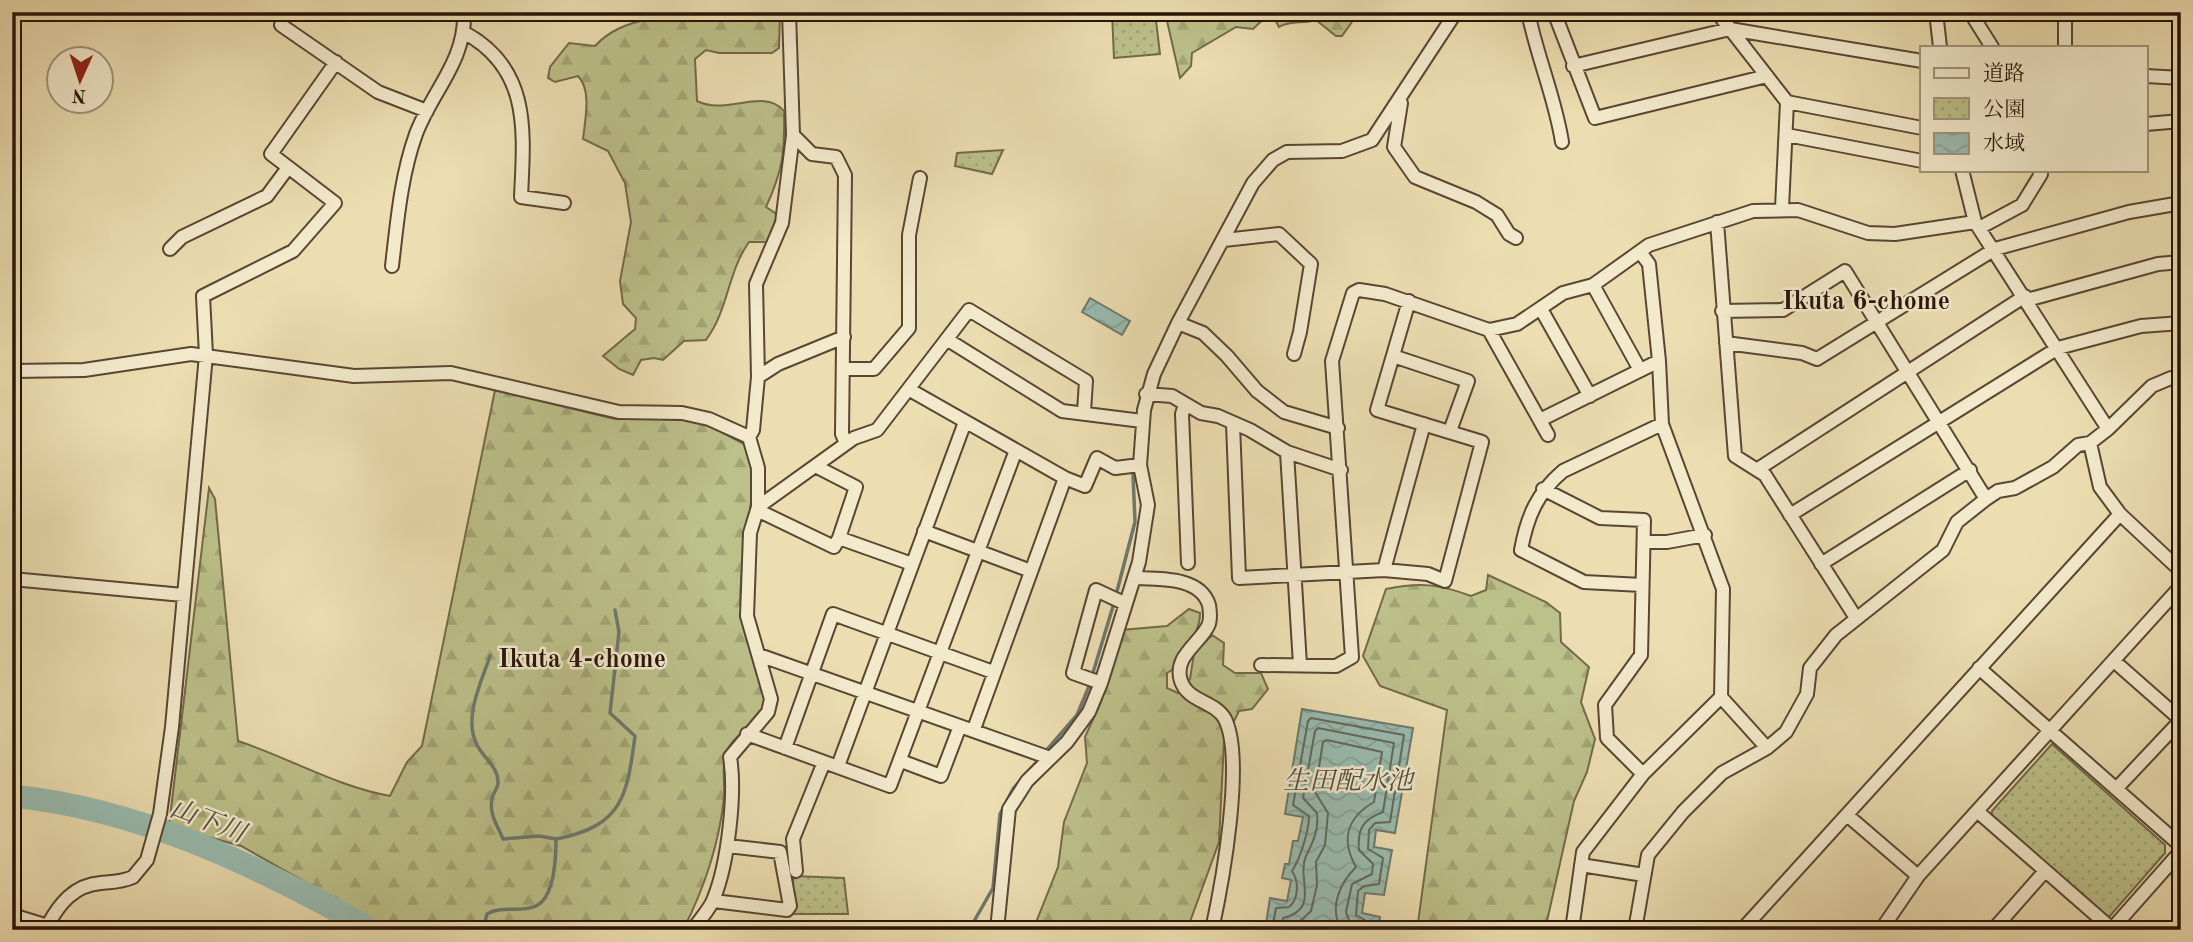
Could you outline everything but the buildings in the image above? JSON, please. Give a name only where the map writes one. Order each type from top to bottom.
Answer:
[{"type":"street","points":[[393,266],[408,162],[427,111],[452,70],[465,33],[464,12]]},
{"type":"street","points":[[693,930],[714,901],[728,846],[734,777],[730,757],[768,712],[771,699],[747,616],[750,533],[758,509],[758,468],[750,437],[758,377],[756,284],[782,223],[793,135],[789,12]]},
{"type":"street","points":[[997,930],[1009,809],[1027,780],[1067,742],[1089,712],[1101,683],[1134,578],[1148,505],[1140,465],[1146,394],[1178,323],[1254,183],[1273,160],[1287,152],[1342,151],[1372,141],[1456,12]]},
{"type":"street","points":[[1528,12],[1543,72],[1556,106],[1562,142]]},
{"type":"street","points":[[1554,12],[1595,118],[1767,76]]},
{"type":"street","points":[[1717,12],[1787,102],[1782,208]]},
{"type":"street","points":[[1936,12],[1940,46]]},
{"type":"street","points":[[1970,12],[1992,46]]},
{"type":"street","points":[[2064,46],[2066,12]]},
{"type":"street","points":[[281,25],[378,92],[427,111]]},
{"type":"street","points":[[1573,66],[1730,29],[1920,61]]},
{"type":"street","points":[[465,33],[502,62],[523,119],[520,197],[564,202]]},
{"type":"street","points":[[48,925],[58,905],[77,890],[91,884],[124,881],[133,877],[147,860],[157,831],[172,727],[206,355],[203,296],[293,251],[335,203],[287,169],[271,154],[337,62]]},
{"type":"street","points":[[2148,76],[2181,78]]},
{"type":"street","points":[[1401,100],[1394,147],[1415,177],[1476,202],[1497,215],[1509,234],[1516,238]]},
{"type":"street","points":[[1787,102],[1920,128]]},
{"type":"street","points":[[2148,124],[2181,121]]},
{"type":"street","points":[[793,135],[811,154],[836,158],[845,175],[842,434],[846,443]]},
{"type":"street","points":[[1787,135],[1920,162]]},
{"type":"street","points":[[170,249],[182,237],[267,195],[287,169]]},
{"type":"street","points":[[1963,172],[1978,224],[2108,429]]},
{"type":"street","points":[[1261,665],[1336,666],[1352,657],[1332,361],[1353,293],[1359,290],[1409,302],[1489,330],[1517,324],[1563,293],[1593,285],[1649,245],[1753,211],[1782,208],[1798,210],[1868,233],[1895,234],[1978,224],[2022,205],[2040,172]]},
{"type":"street","points":[[843,369],[874,369],[909,328],[909,235],[920,177]]},
{"type":"street","points":[[1726,343],[1802,353],[1817,359],[1995,249],[2129,212],[2181,203]]},
{"type":"street","points":[[1717,222],[1735,457],[1765,475],[1856,618]]},
{"type":"street","points":[[1224,240],[1279,234],[1311,264],[1294,354]]},
{"type":"street","points":[[1640,252],[1649,264],[1659,361],[1662,424],[1723,589],[1721,697],[1767,748]]},
{"type":"street","points":[[1758,469],[2026,298],[2158,264],[2181,262]]},
{"type":"street","points":[[1722,311],[1783,310],[1845,271],[1986,499]]},
{"type":"street","points":[[1593,285],[1640,370]]},
{"type":"street","points":[[1233,424],[1239,578],[1384,570],[1428,575],[1445,581],[1482,442],[1377,410],[1409,302]]},
{"type":"street","points":[[1541,309],[1590,396]]},
{"type":"street","points":[[758,509],[785,486],[817,467],[846,443],[877,430],[969,310],[1086,381],[1084,412]]},
{"type":"street","points":[[1178,323],[1203,333],[1257,391],[1284,412],[1338,428]]},
{"type":"street","points":[[1790,515],[2058,348],[2141,326],[2181,323]]},
{"type":"street","points":[[1489,330],[1548,435]]},
{"type":"street","points":[[758,377],[778,364],[844,337]]},
{"type":"street","points":[[948,340],[1062,411],[1142,421]]},
{"type":"street","points":[[12,371],[85,370],[191,354],[354,376],[451,373],[619,412],[682,413],[709,419],[750,437]]},
{"type":"street","points":[[1393,356],[1468,381],[1450,431]]},
{"type":"street","points":[[1540,420],[1659,361]]},
{"type":"street","points":[[1635,930],[1648,855],[1683,812],[1722,773],[1767,748],[1787,732],[1807,694],[1810,668],[1836,635],[1943,550],[1957,522],[1986,499],[1998,491],[2015,488],[2053,467],[2078,445],[2090,443],[2152,386],[2171,378]]},
{"type":"street","points":[[910,390],[1065,478],[1085,486],[1097,458],[1115,468],[1140,465]]},
{"type":"street","points":[[1146,394],[1172,396],[1185,405],[1233,424],[1287,452],[1341,470]]},
{"type":"street","points":[[1185,405],[1182,414],[1188,563]]},
{"type":"street","points":[[838,766],[965,422]]},
{"type":"street","points":[[1384,570],[1424,424]]},
{"type":"street","points":[[1642,585],[1584,582],[1521,550],[1526,520],[1543,489],[1563,471],[1662,424]]},
{"type":"street","points":[[2090,443],[2100,487],[2120,514],[2181,571]]},
{"type":"street","points":[[747,734],[890,786],[1016,450]]},
{"type":"street","points":[[1287,452],[1300,666]]},
{"type":"street","points":[[758,509],[834,547],[856,487],[817,467]]},
{"type":"street","points":[[1822,564],[1970,470]]},
{"type":"street","points":[[974,729],[1065,478]]},
{"type":"street","points":[[1543,489],[1600,519],[1644,520],[1641,655],[1605,705],[1607,738],[1643,775]]},
{"type":"street","points":[[1742,930],[2120,514]]},
{"type":"street","points":[[925,531],[1031,571]]},
{"type":"street","points":[[1644,541],[1667,542],[1704,535]]},
{"type":"street","points":[[839,538],[912,564]]},
{"type":"street","points":[[1134,578],[1187,583],[1205,596],[1208,604],[1208,626],[1184,659],[1180,674],[1187,691],[1218,709],[1224,718],[1231,752],[1228,858],[1212,930]]},
{"type":"street","points":[[12,579],[184,595]]},
{"type":"street","points":[[1881,930],[1918,876],[2181,586]]},
{"type":"street","points":[[1101,683],[1073,673],[1096,590],[1124,603]]},
{"type":"street","points":[[785,748],[833,614],[993,672]]},
{"type":"street","points":[[759,655],[865,690],[1050,758]]},
{"type":"street","points":[[2114,661],[2181,720],[2116,789]]},
{"type":"street","points":[[1977,811],[2111,930],[2181,849],[1979,668]]},
{"type":"street","points":[[1572,930],[1583,852],[1643,775],[1721,697]]},
{"type":"street","points":[[901,761],[941,776],[960,726]]},
{"type":"street","points":[[796,871],[793,839],[824,762]]},
{"type":"street","points":[[1847,816],[1918,876]]},
{"type":"street","points":[[714,901],[786,910],[790,906],[780,852],[728,846]]},
{"type":"street","points":[[1581,865],[1644,876]]},
{"type":"street","points":[[1993,930],[2045,871]]},
{"type":"street","points":[[12,915],[61,930]]},
{"type":"street","points":[[2176,930],[2181,924]]},
{"type":"green space","points":[[683,12],[780,12],[779,48],[772,53],[719,53],[706,50],[695,59],[697,101],[720,106],[766,101],[776,104],[784,111],[782,160],[766,207],[778,215],[769,242],[749,242],[742,254],[714,328],[706,340],[684,341],[663,360],[641,360],[633,375],[619,369],[603,356],[635,329],[636,318],[623,304],[620,281],[631,222],[625,183],[608,151],[583,139],[586,97],[578,76],[555,82],[548,78],[550,67],[569,43],[595,46],[613,31],[627,25]]},
{"type":"green space","points":[[1112,12],[1155,12],[1160,54],[1114,58]]},
{"type":"green space","points":[[1165,12],[1359,12],[1342,36],[1336,36],[1316,20],[1279,27],[1269,14],[1253,29],[1236,27],[1192,53],[1191,66],[1180,78]]},
{"type":"green space","points":[[1003,150],[992,174],[955,166],[957,153]]},
{"type":"green space","points":[[495,390],[615,419],[681,419],[710,426],[748,446],[752,492],[743,561],[741,607],[746,638],[763,679],[767,699],[761,713],[732,743],[725,756],[722,815],[714,849],[698,899],[683,930],[391,930],[241,846],[169,826],[209,488],[215,499],[238,741],[350,786],[390,796],[407,762],[422,746]]},
{"type":"green space","points":[[1488,575],[1546,602],[1560,613],[1561,642],[1589,667],[1581,702],[1595,739],[1587,772],[1574,801],[1545,930],[1417,930],[1447,710],[1380,686],[1363,656],[1386,589],[1429,585],[1471,596],[1486,590]]},
{"type":"green space","points":[[1189,609],[1200,613],[1199,622],[1175,668],[1167,673],[1167,688],[1178,693],[1190,679],[1194,653],[1212,635],[1224,643],[1223,665],[1235,673],[1261,673],[1268,689],[1252,709],[1239,711],[1224,741],[1219,842],[1187,930],[1033,930],[1058,867],[1064,822],[1087,763],[1085,737],[1101,702],[1121,630],[1167,626]]},
{"type":"green space","points":[[2052,744],[2165,845],[2165,853],[2109,917],[2105,917],[1992,815],[1992,811]]},
{"type":"green space","points":[[793,876],[844,878],[848,914],[794,914]]},
{"type":"water","points":[[1090,298],[1130,321],[1122,335],[1082,312]]},
{"type":"water","name":"生田配水池","points":[[1302,709],[1413,728],[1395,833],[1376,830],[1374,847],[1392,850],[1384,895],[1365,893],[1362,913],[1380,917],[1378,930],[1265,930],[1270,898],[1287,901],[1291,880],[1282,878],[1285,864],[1289,864],[1293,841],[1298,841],[1303,817],[1285,814]]},
{"type":"waterway","points":[[1116,595],[1135,522],[1133,474]]},
{"type":"waterway","points":[[1092,676],[1114,603]]},
{"type":"waterway","points":[[556,839],[595,826],[608,817],[618,805],[629,776],[635,736],[610,713],[619,632],[615,610]]},
{"type":"waterway","points":[[483,930],[487,914],[493,911],[530,908],[542,901],[551,885],[556,846],[556,839],[539,836],[503,839],[494,819],[491,804],[498,778],[477,745],[472,723],[475,700],[490,656]]},
{"type":"waterway","points":[[1045,752],[1077,715],[1090,684]]},
{"type":"waterway","points":[[969,930],[993,888],[1000,814],[1013,789],[1040,758]]},
{"type":"waterway","name":"山下川","points":[[12,796],[107,814],[199,844],[287,884],[372,930]]},
{"type":"district","name":"Ikuta 6-chome","points":[[1866,300]]},
{"type":"district","name":"Ikuta 4-chome","points":[[582,658]]}]
